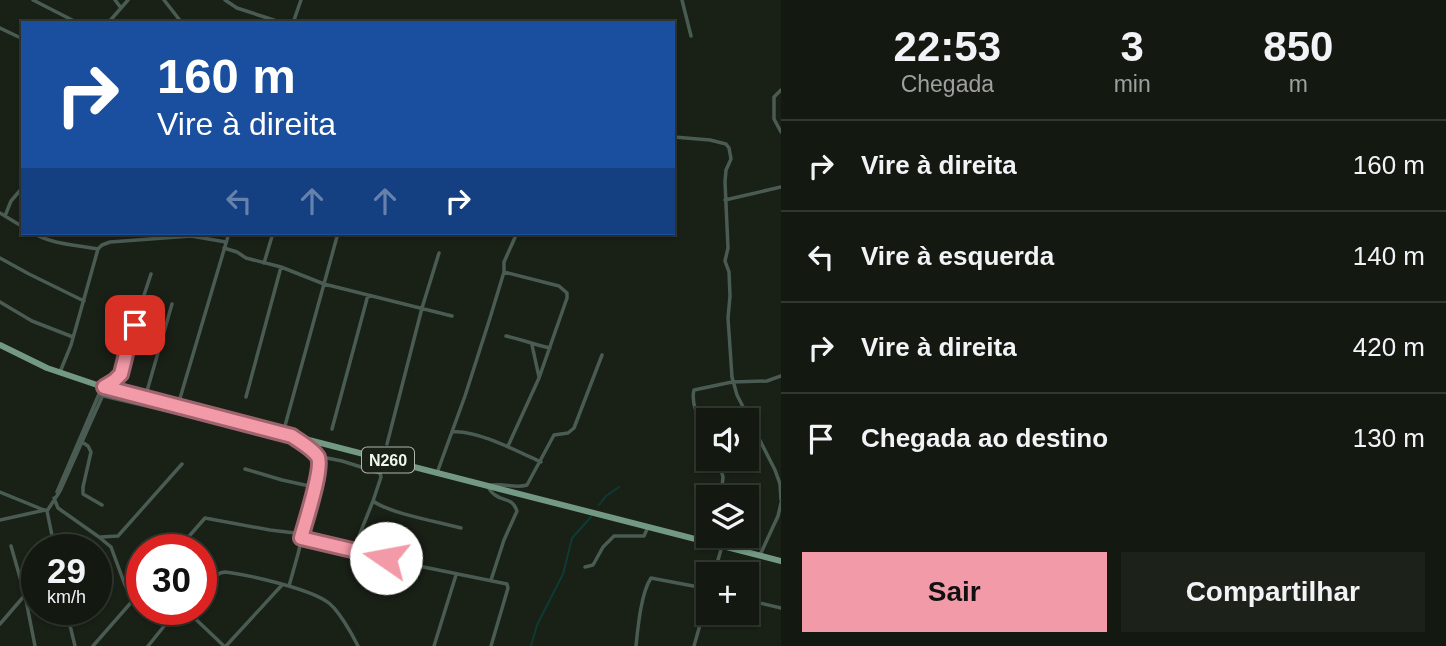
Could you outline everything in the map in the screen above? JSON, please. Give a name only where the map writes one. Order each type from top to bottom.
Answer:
[{"type":"main road","name":"N260","points":[[0,345],[60,372],[104,387],[648,527],[696,536]]},
{"type":"main road","name":"N260","points":[[730,548],[781,561]]},
{"type":"street","points":[[33,0],[74,21]]},
{"type":"street","points":[[115,0],[121,8]]},
{"type":"street","points":[[110,21],[128,0]]},
{"type":"street","points":[[164,0],[180,21]]},
{"type":"street","points":[[225,0],[237,8],[277,21]]},
{"type":"street","points":[[294,21],[301,0]]},
{"type":"street","points":[[682,0],[691,36]]},
{"type":"street","points":[[0,28],[21,38]]},
{"type":"street","points":[[781,90],[774,97],[774,119],[781,132]]},
{"type":"street","points":[[675,137],[710,140],[728,145],[731,159],[726,170],[725,200],[732,382],[780,484],[779,516],[760,555]]},
{"type":"street","points":[[725,200],[781,187]]},
{"type":"street","points":[[21,189],[2,215],[21,226]]},
{"type":"street","points":[[36,235],[47,241],[97,249]]},
{"type":"street","points":[[60,372],[69,351],[97,249],[110,242],[181,235]]},
{"type":"street","points":[[195,235],[226,242]]},
{"type":"street","points":[[177,407],[228,235]]},
{"type":"street","points":[[264,263],[271,235]]},
{"type":"street","points":[[282,433],[337,235]]},
{"type":"street","points":[[437,473],[504,272],[504,262],[516,235]]},
{"type":"street","points":[[224,248],[324,284],[452,316]]},
{"type":"street","points":[[387,444],[439,253]]},
{"type":"street","points":[[0,258],[84,301]]},
{"type":"street","points":[[246,397],[281,267]]},
{"type":"street","points":[[504,272],[559,286],[567,293],[540,378],[508,446]]},
{"type":"street","points":[[51,534],[46,511],[104,387],[121,374],[151,274]]},
{"type":"street","points":[[332,429],[368,295]]},
{"type":"street","points":[[0,302],[32,321],[73,337]]},
{"type":"street","points":[[145,398],[172,304]]},
{"type":"street","points":[[506,336],[550,348]]},
{"type":"street","points":[[532,345],[540,378]]},
{"type":"street","points":[[491,580],[517,511],[510,500],[495,495],[488,486],[499,484],[525,487],[554,435],[568,433],[573,428],[602,355]]},
{"type":"street","points":[[696,408],[692,394],[698,388],[732,382],[764,382],[781,376]]},
{"type":"street","points":[[101,396],[301,442]]},
{"type":"street","points":[[452,432],[464,432],[508,446],[541,461]]},
{"type":"street","points":[[292,436],[317,456],[380,473],[373,501],[353,551]]},
{"type":"street","points":[[80,441],[88,446],[91,452],[83,494],[102,505]]},
{"type":"street","points":[[288,586],[315,487],[317,456]]},
{"type":"street","points":[[112,536],[118,536],[181,464]]},
{"type":"street","points":[[246,469],[315,487]]},
{"type":"street","points":[[0,492],[46,511]]},
{"type":"street","points":[[55,496],[58,508],[95,534]]},
{"type":"street","points":[[373,501],[387,508],[461,528]]},
{"type":"street","points":[[0,520],[46,511]]},
{"type":"street","points":[[191,534],[205,518],[295,533],[301,538],[353,551],[507,584],[491,646]]},
{"type":"street","points":[[585,567],[593,565],[606,543],[614,536],[645,536],[648,527]]},
{"type":"street","points":[[11,545],[21,581]]},
{"type":"street","points":[[112,550],[126,587]]},
{"type":"street","points":[[217,576],[225,572],[310,593],[329,603],[358,646]]},
{"type":"street","points":[[434,646],[456,575]]},
{"type":"street","points":[[636,646],[643,597],[651,578],[696,588]]},
{"type":"street","points":[[202,625],[225,646],[282,585]]},
{"type":"street","points":[[0,624],[21,600]]},
{"type":"street","points":[[759,603],[781,608]]},
{"type":"street","points":[[93,646],[126,607]]},
{"type":"street","points":[[31,625],[35,646]]},
{"type":"street","points":[[70,625],[75,646]]},
{"type":"street","points":[[150,645],[166,625]]},
{"type":"street","points":[[694,646],[700,625]]},
{"type":"waterway","points":[[599,505],[619,487]]},
{"type":"waterway","points":[[531,646],[537,625],[563,574],[572,538],[591,517]]},
{"type":"route","points":[[135,325],[121,374],[104,387],[292,436],[314,452],[319,462],[301,538],[386,558]]}]
